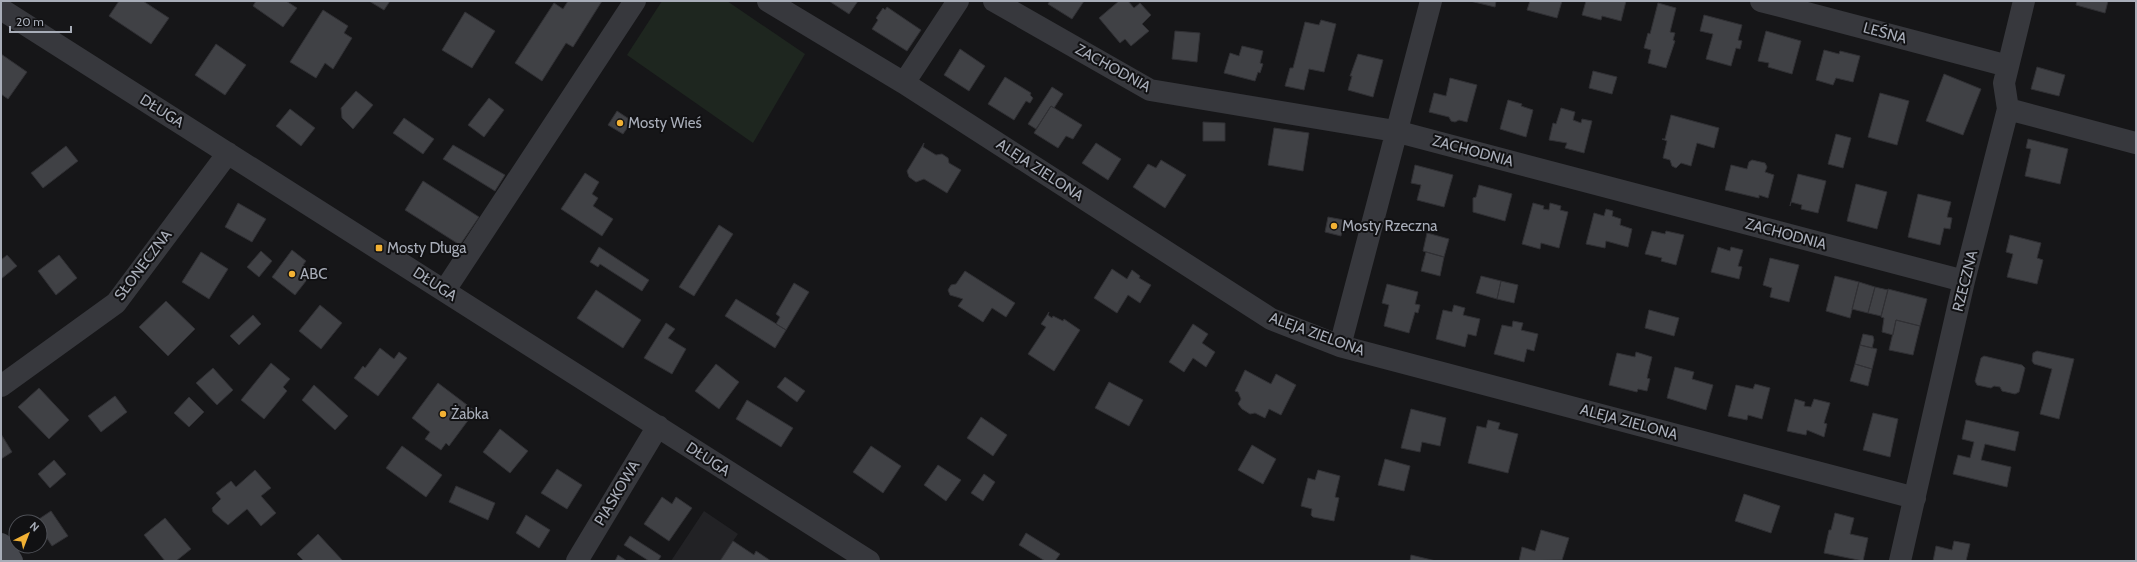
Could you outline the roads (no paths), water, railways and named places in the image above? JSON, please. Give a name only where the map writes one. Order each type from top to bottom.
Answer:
[{"type":"main road","points":[[1,544],[12,561]]},
{"type":"street","points":[[445,290],[635,1]]},
{"type":"street","name":"ALEJA ZIELONA","points":[[768,1],[904,83],[1271,319],[1340,346],[1914,498]]},
{"type":"street","points":[[904,83],[958,1]]},
{"type":"street","name":"ZACHODNIA","points":[[994,1],[1150,90],[1396,131],[1964,281]]},
{"type":"street","points":[[1340,346],[1431,1]]},
{"type":"street","name":"LEŚNA","points":[[1761,1],[2008,66]]},
{"type":"street","name":"RZECZNA","points":[[1900,561],[1964,281],[2008,110],[2004,83],[2024,1]]},
{"type":"street","name":"DŁUGA","points":[[1,9],[869,561]]},
{"type":"street","points":[[2008,110],[2136,143]]},
{"type":"street","name":"SŁONECZNA","points":[[1,386],[116,303],[228,153]]},
{"type":"street","name":"PIASKOWA","points":[[577,561],[658,426]]},
{"type":"place","name":"Mosty Wieś","points":[[620,123]]},
{"type":"place","name":"Mosty Rzeczna","points":[[1334,226]]},
{"type":"place","name":"Mosty Długa","points":[[379,248]]},
{"type":"place","name":"ABC","points":[[292,274]]},
{"type":"place","name":"Żabka","points":[[443,414]]}]
